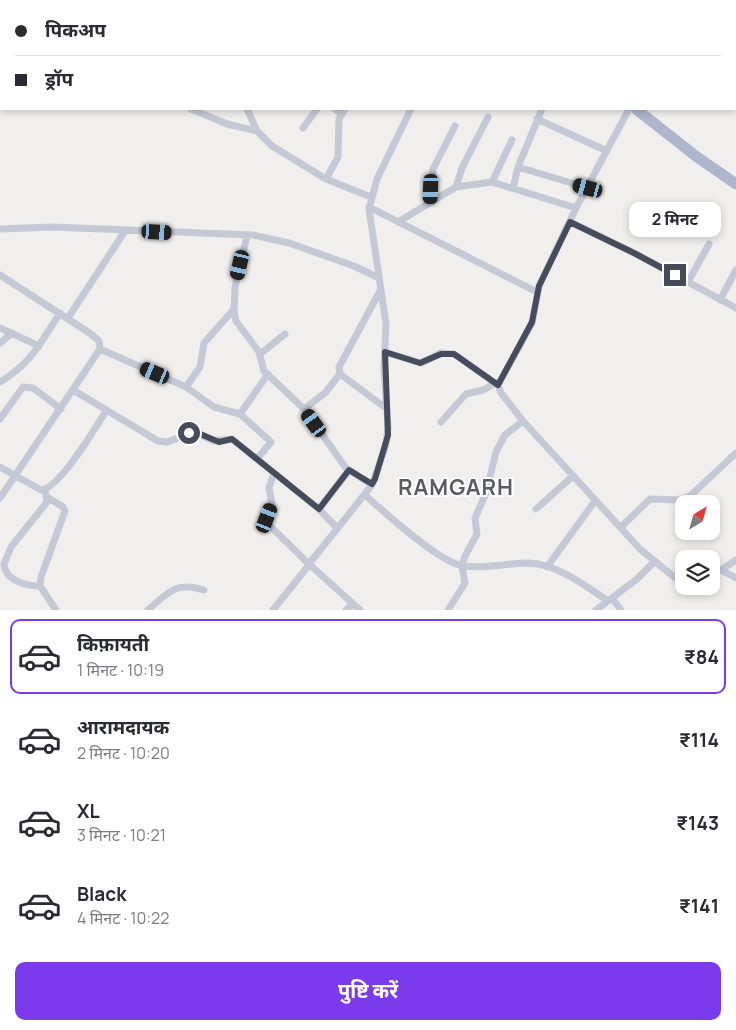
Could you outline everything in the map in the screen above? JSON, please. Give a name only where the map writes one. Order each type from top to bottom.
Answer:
[{"type":"main road","points":[[637,110],[697,157],[736,184]]},
{"type":"street","points":[[193,110],[227,124],[257,131]]},
{"type":"street","points":[[247,110],[257,131],[272,146],[326,179],[371,197]]},
{"type":"street","points":[[303,128],[316,110]]},
{"type":"street","points":[[273,610],[365,495],[372,484],[386,445],[386,324],[377,274],[369,208],[371,197],[384,163],[410,110]]},
{"type":"street","points":[[513,188],[518,167],[542,110]]},
{"type":"street","points":[[441,422],[466,394],[497,384],[532,322],[537,292],[576,208],[628,110]]},
{"type":"street","points":[[326,179],[339,152],[340,111]]},
{"type":"street","points":[[456,187],[462,168],[488,117]]},
{"type":"street","points":[[537,119],[607,150]]},
{"type":"street","points":[[431,202],[433,169],[455,126]]},
{"type":"street","points":[[492,182],[512,140]]},
{"type":"street","points":[[518,167],[588,188]]},
{"type":"street","points":[[398,222],[456,187],[492,182],[576,208]]},
{"type":"street","points":[[369,208],[537,292]]},
{"type":"street","points":[[570,222],[636,254],[736,308]]},
{"type":"street","points":[[0,229],[52,227],[247,236],[289,243],[377,274]]},
{"type":"street","points":[[68,318],[125,231]]},
{"type":"street","points":[[247,236],[236,280],[234,309],[236,321],[260,354],[262,368],[304,409],[349,470],[372,484]]},
{"type":"street","points":[[688,282],[709,244]]},
{"type":"street","points":[[720,300],[736,270]]},
{"type":"street","points":[[0,275],[96,338],[100,349],[186,387],[214,407],[240,414],[271,442],[257,459]]},
{"type":"street","points":[[304,409],[324,393],[340,374],[340,362],[380,291]]},
{"type":"street","points":[[186,387],[200,367],[204,344],[234,309]]},
{"type":"street","points":[[0,382],[18,371],[39,346],[60,313]]},
{"type":"street","points":[[0,328],[39,346]]},
{"type":"street","points":[[0,343],[12,333]]},
{"type":"street","points":[[260,354],[286,334]]},
{"type":"street","points":[[0,498],[100,349]]},
{"type":"street","points":[[385,352],[420,363],[441,354],[454,354],[497,384],[501,393],[522,421],[654,562],[675,577]]},
{"type":"street","points":[[240,414],[268,374]]},
{"type":"street","points":[[340,374],[387,409]]},
{"type":"street","points":[[0,419],[23,386],[32,388],[61,409]]},
{"type":"street","points":[[73,390],[158,440],[167,442],[194,432],[214,441],[232,439],[319,509],[338,528]]},
{"type":"street","points":[[45,490],[53,484],[72,461],[106,410]]},
{"type":"street","points":[[448,610],[464,587],[462,566],[466,552],[477,534],[475,518],[486,493],[499,446],[505,434],[522,421]]},
{"type":"street","points":[[621,527],[650,500],[680,500],[690,496],[736,453]]},
{"type":"street","points":[[0,466],[15,477],[45,490],[48,498],[65,511],[43,572],[40,586],[56,610]]},
{"type":"street","points":[[319,509],[349,470]]},
{"type":"street","points":[[274,473],[269,488],[272,504],[266,522],[309,565],[360,610]]},
{"type":"street","points":[[536,509],[573,476]]},
{"type":"street","points":[[365,495],[428,547],[462,566],[532,563],[547,567],[610,599],[621,610]]},
{"type":"street","points":[[40,586],[24,585],[7,574],[4,564],[11,547],[45,505],[48,498]]},
{"type":"street","points":[[547,567],[596,501]]},
{"type":"street","points":[[736,560],[722,570],[736,578]]},
{"type":"street","points":[[596,610],[637,579],[654,562]]},
{"type":"street","points":[[148,610],[178,586],[188,586],[204,590]]},
{"type":"street","points":[[346,610],[353,604]]},
{"type":"district","name":"RAMGARH","points":[[456,487]]},
{"type":"route","points":[[189,433],[198,433],[219,442],[232,439],[319,509],[349,470],[372,484],[375,479],[388,435],[384,368],[385,352],[420,363],[441,354],[454,354],[498,385],[502,374],[529,330],[534,316],[539,286],[570,222],[675,275]]}]
